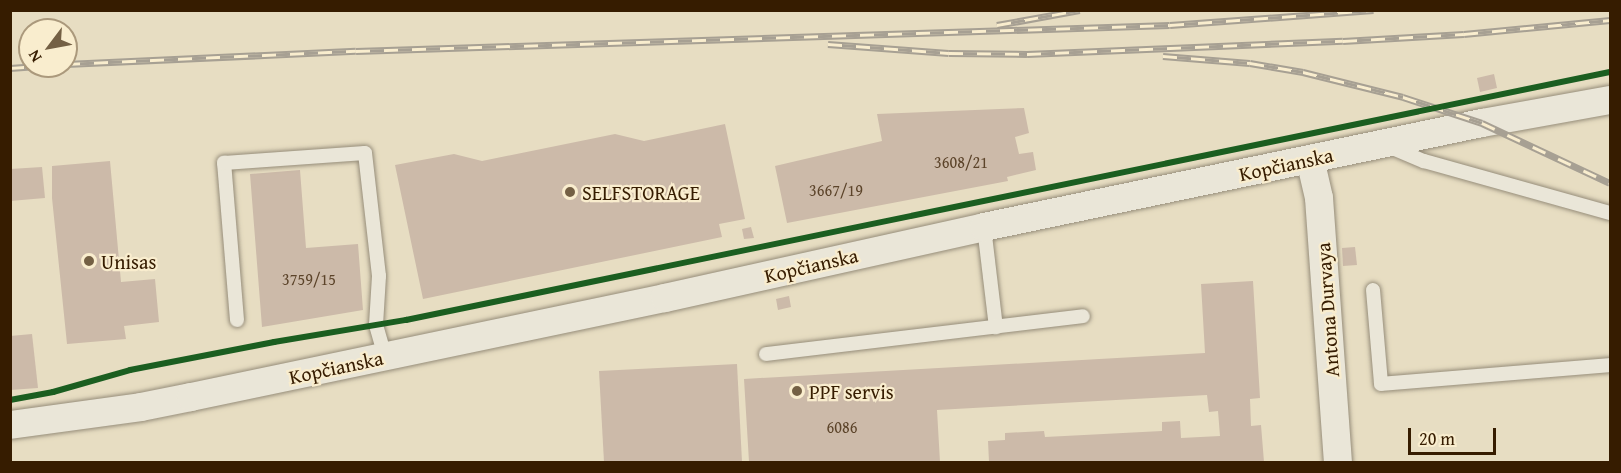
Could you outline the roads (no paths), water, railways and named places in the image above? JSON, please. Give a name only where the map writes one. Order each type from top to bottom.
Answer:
[{"type":"street","name":"Kopčianska","points":[[10,425],[141,407],[984,227],[1557,108],[1611,100]]},
{"type":"street","name":"Antona Durvaya","points":[[1310,159],[1319,198],[1338,462]]},
{"type":"lane","points":[[1383,144],[1424,162],[1611,213]]},
{"type":"lane","points":[[237,320],[224,163],[365,153],[379,276],[376,325],[385,356]]},
{"type":"lane","points":[[984,227],[996,327]]},
{"type":"lane","points":[[1373,290],[1380,384],[1611,365]]},
{"type":"lane","points":[[766,354],[1083,316]]},
{"type":"railway","points":[[997,25],[1080,10]]},
{"type":"railway","points":[[78,63],[356,51],[1170,25],[1373,10]]},
{"type":"railway","points":[[828,44],[949,53],[1027,54],[1464,34],[1610,20]]},
{"type":"railway","points":[[1163,56],[1250,63],[1303,72],[1403,97],[1482,123],[1610,183]]},
{"type":"railway","points":[[10,68],[18,67]]},
{"type":"place","name":"SELFSTORAGE","points":[[570,192]]},
{"type":"place","name":"Unisas","points":[[89,261]]},
{"type":"place","name":"PPF servis","points":[[797,391]]}]
